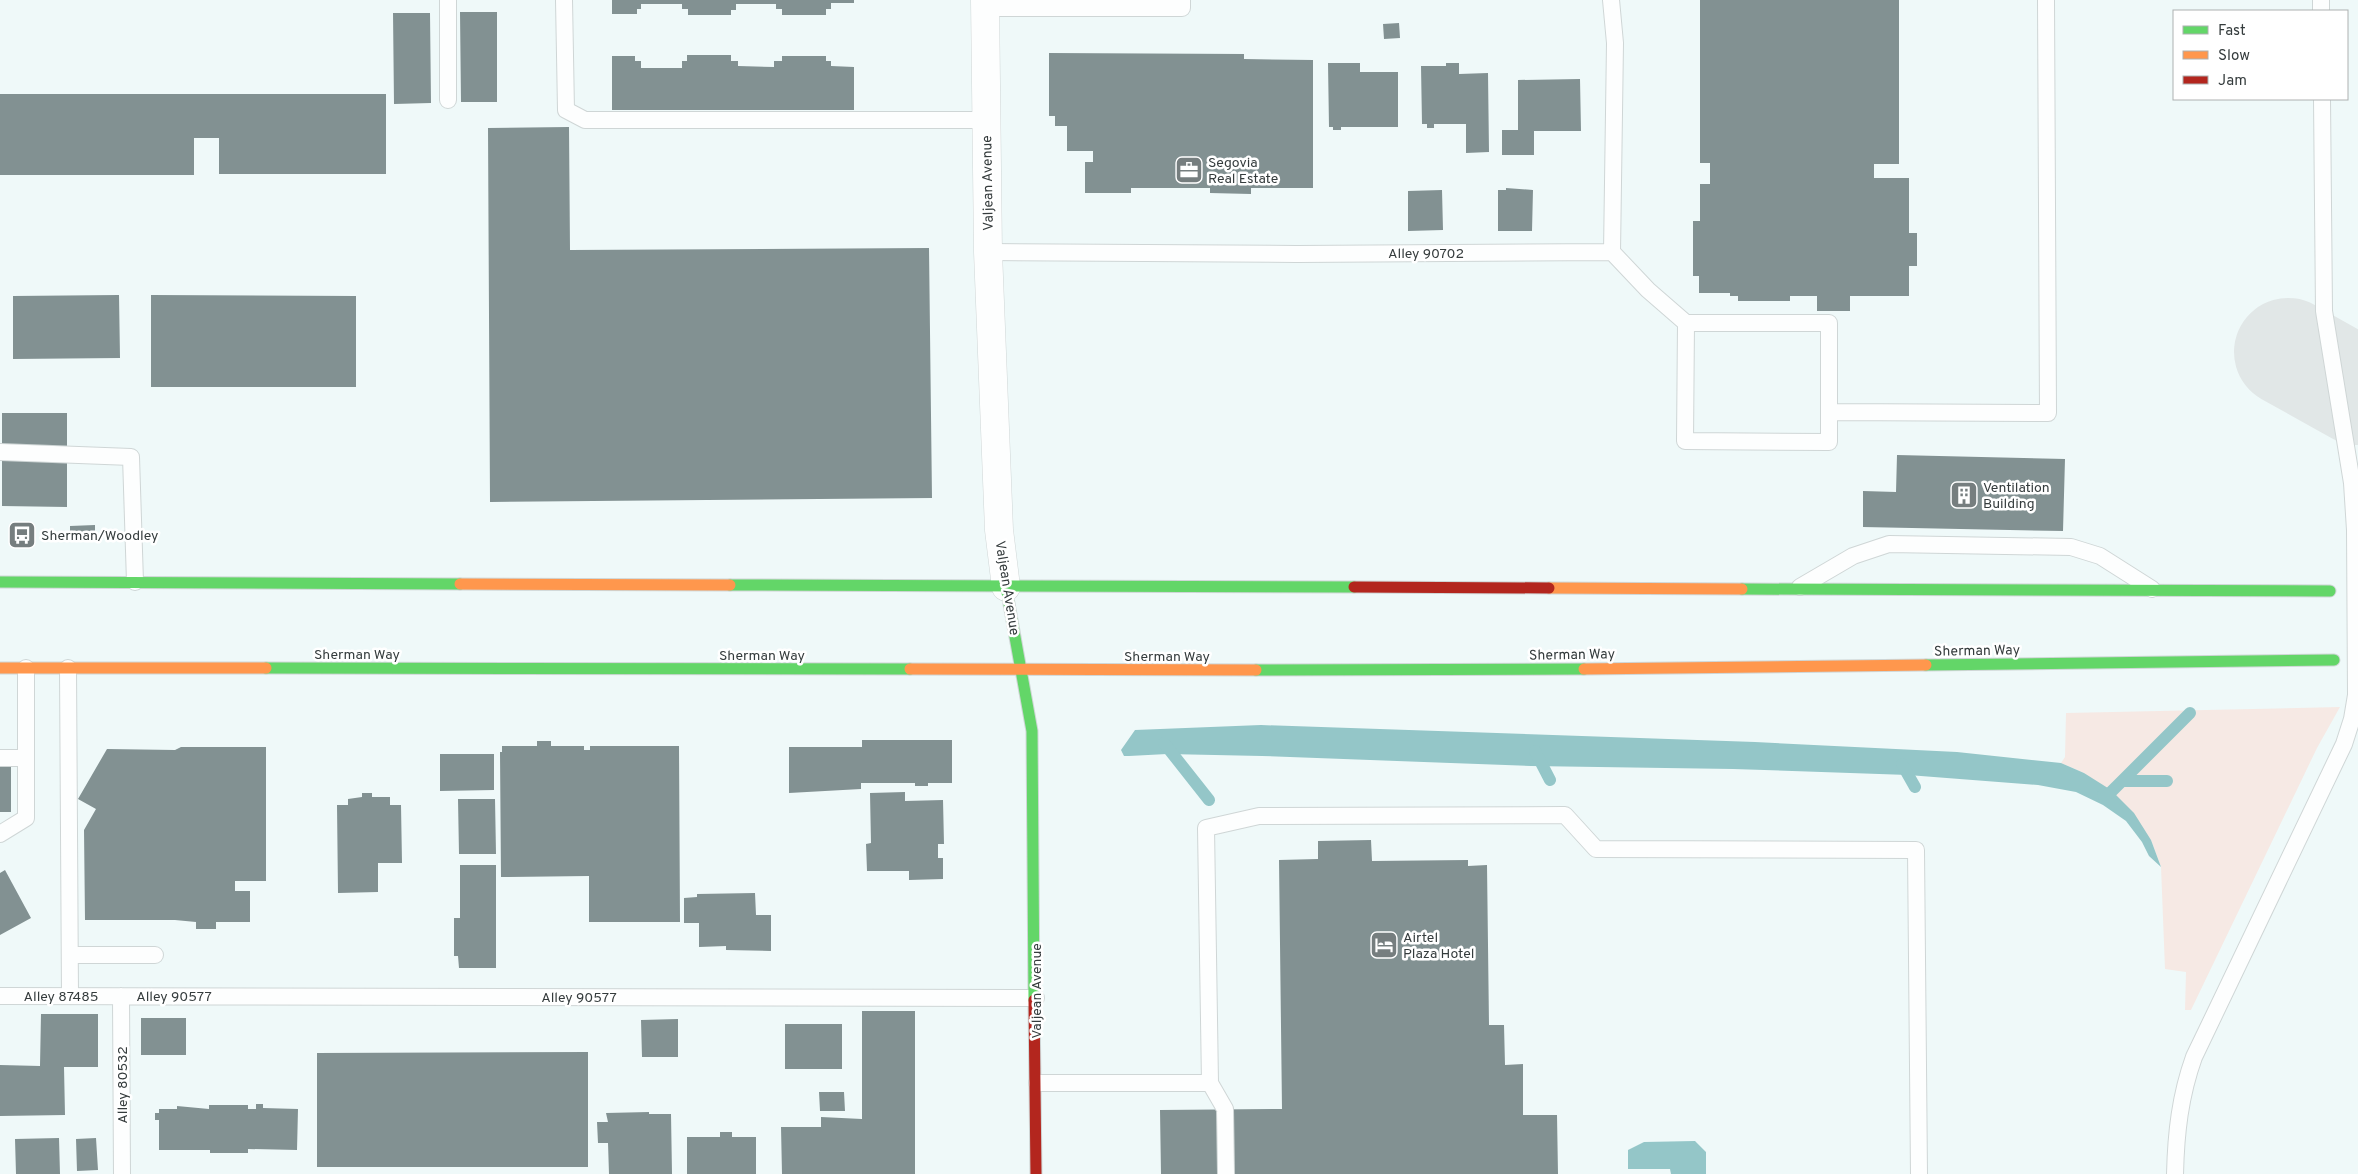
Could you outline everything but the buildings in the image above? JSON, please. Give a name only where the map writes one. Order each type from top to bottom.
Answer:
[{"type":"main road","points":[[0,582],[2330,591]]},
{"type":"main road","name":"Valjean Avenue","points":[[1006,587],[1032,731],[1036,998],[1036,1174]]},
{"type":"main road","name":"Sherman Way","points":[[0,668],[1021,671],[1472,670],[2334,660]]},
{"type":"street","name":"Valjean Avenue","points":[[985,4],[988,252],[999,530],[1006,587]]},
{"type":"lane","points":[[448,0],[448,100]]},
{"type":"lane","points":[[564,0],[566,110],[585,120],[986,120]]},
{"type":"lane","points":[[985,4],[1182,8],[1182,0]]},
{"type":"lane","points":[[1611,0],[1615,43],[1612,252],[1648,290],[1686,323],[1829,323],[1829,442],[1685,441],[1686,323]]},
{"type":"lane","points":[[1829,412],[2048,412],[2046,0]]},
{"type":"lane","points":[[2175,1174],[2178,1115],[2185,1083],[2194,1057],[2344,744],[2352,719],[2356,695],[2355,530],[2352,483],[2324,311],[2322,100]]},
{"type":"lane","name":"Alley 90702","points":[[988,252],[1307,254],[1612,252]]},
{"type":"lane","points":[[0,452],[131,458],[136,582]]},
{"type":"lane","points":[[1796,589],[1853,556],[1889,544],[2071,547],[2100,556],[2156,591]]},
{"type":"lane","points":[[0,834],[26,818],[26,668]]},
{"type":"lane","points":[[68,668],[70,996]]},
{"type":"lane","points":[[0,758],[26,758]]},
{"type":"lane","points":[[1226,1174],[1225,1110],[1210,1083],[1206,828],[1258,816],[1565,815],[1596,849],[1916,850],[1919,1174]]},
{"type":"lane","points":[[70,955],[155,955]]},
{"type":"lane","name":"Alley 87485","points":[[0,996],[121,996]]},
{"type":"lane","name":"Alley 90577","points":[[121,996],[1036,998]]},
{"type":"lane","name":"Alley 80532","points":[[121,996],[122,1174]]},
{"type":"lane","points":[[1036,1083],[1210,1083]]},
{"type":"shaded area","points":[[2340,707],[2317,748],[2191,1010],[2185,1010],[2186,972],[2165,969],[2161,867],[2151,840],[2084,773],[2061,763],[2065,757],[2066,713]]},
{"type":"water","points":[[1261,725],[1755,742],[1957,752],[2061,763],[2084,773],[2111,790],[2134,813],[2151,840],[2161,867],[2149,856],[2142,842],[2126,821],[2103,805],[2076,792],[2038,785],[1908,775],[1733,769],[1531,766],[1262,756],[1167,754],[1124,756],[1121,750],[1135,730]]},
{"type":"water","points":[[1695,1141],[1706,1152],[1706,1174],[1671,1174],[1670,1169],[1628,1169],[1628,1150],[1644,1142]]},
{"type":"waterway","points":[[2103,795],[2110,793],[2190,713]]},
{"type":"waterway","points":[[1164,743],[1209,800]]},
{"type":"waterway","points":[[1535,751],[1550,780]]},
{"type":"waterway","points":[[1902,764],[1915,787]]},
{"type":"waterway","points":[[2122,781],[2167,781]]},
{"type":"taxiway","points":[[2288,352],[2358,391]]},
{"type":"traffic: fast","points":[[0,582],[460,584]]},
{"type":"traffic: fast","points":[[730,585],[1354,587]]},
{"type":"traffic: fast","points":[[1006,587],[1032,731],[1034,1000]]},
{"type":"traffic: fast","points":[[1742,589],[2330,591]]},
{"type":"traffic: fast","points":[[1926,665],[2334,660]]},
{"type":"traffic: fast","points":[[266,668],[910,669]]},
{"type":"traffic: fast","points":[[1256,670],[1584,669]]},
{"type":"traffic: slow","points":[[460,584],[730,585]]},
{"type":"traffic: slow","points":[[1549,588],[1742,589]]},
{"type":"traffic: slow","points":[[1584,669],[1926,665]]},
{"type":"traffic: slow","points":[[0,668],[266,668]]},
{"type":"traffic: slow","points":[[910,669],[1256,670]]},
{"type":"traffic: jam","points":[[1354,587],[1549,588]]},
{"type":"traffic: jam","points":[[1034,1000],[1036,1174]]},
{"type":"place","name":"Segovia Real Estate","points":[[1189,170]]},
{"type":"place","name":"Ventilation Building","points":[[1964,495]]},
{"type":"place","name":"Sherman/Woodley","points":[[22,535]]},
{"type":"place","name":"Airtel Plaza Hotel","points":[[1384,945]]}]
